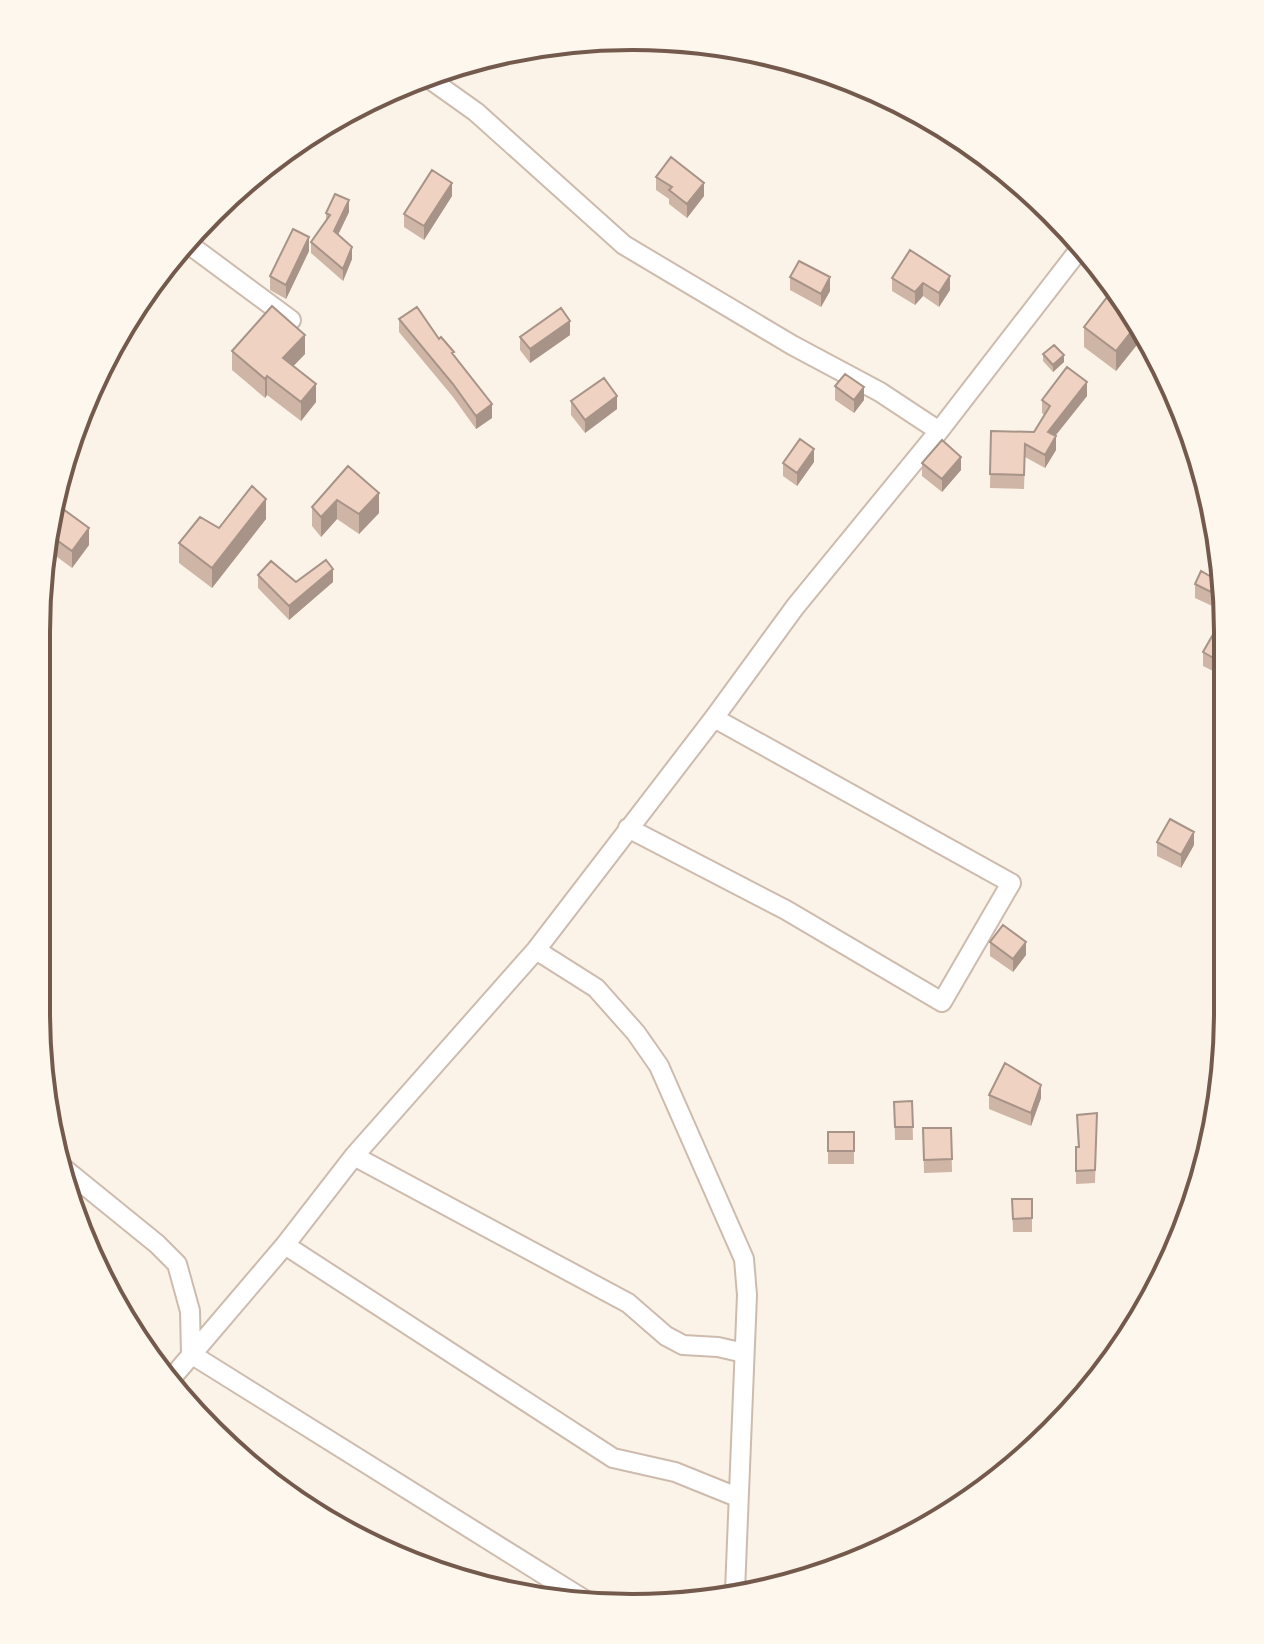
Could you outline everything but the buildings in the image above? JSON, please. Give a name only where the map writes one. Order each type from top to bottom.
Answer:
[{"type":"street","points":[[437,84],[476,112],[624,245],[792,345],[880,392],[939,431]]},
{"type":"street","points":[[194,248],[291,320]]},
{"type":"street","points":[[176,1373],[285,1245],[354,1156],[536,950],[795,607],[939,431],[1075,255]]},
{"type":"street","points":[[628,828],[786,910],[942,1002],[1011,883],[714,718]]},
{"type":"street","points":[[536,950],[596,988],[636,1033],[659,1066],[744,1259],[747,1295],[735,1585]]},
{"type":"street","points":[[354,1156],[628,1303],[666,1336],[683,1345],[744,1353]]},
{"type":"street","points":[[74,1177],[177,1264],[190,1311],[191,1354]]},
{"type":"street","points":[[285,1245],[613,1458],[675,1472],[737,1497]]},
{"type":"street","points":[[191,1354],[569,1590]]}]
